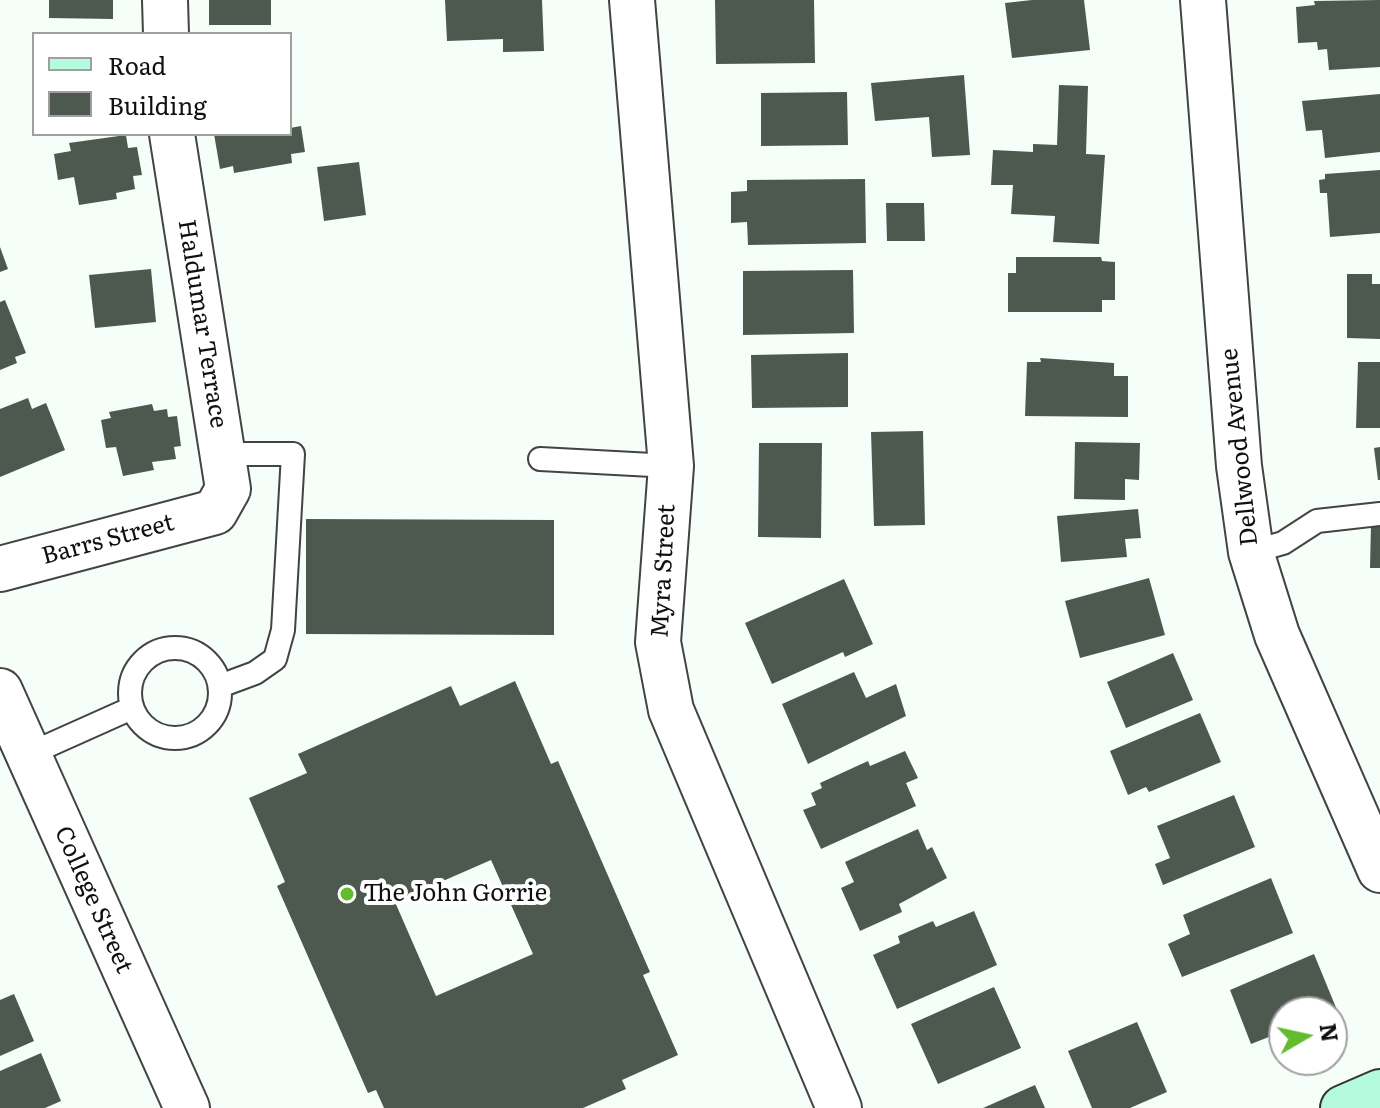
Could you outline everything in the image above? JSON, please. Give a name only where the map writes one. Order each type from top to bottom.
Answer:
[{"type":"main road","points":[[1343,1108],[1380,1092]]},
{"type":"street","points":[[165,0],[166,32]]},
{"type":"street","name":"Myra Street","points":[[632,0],[671,466],[658,642],[671,710],[839,1108]]},
{"type":"street","name":"Dellwood Avenue","points":[[1203,0],[1239,466],[1251,552],[1277,635],[1380,870]]},
{"type":"street","name":"Haldumar Terrace","points":[[172,136],[228,489],[215,512]]},
{"type":"street","name":"Barrs Street","points":[[0,569],[215,512]]},
{"type":"street","name":"College Street","points":[[0,691],[187,1108]]},
{"type":"lane","points":[[220,686],[255,673],[275,659],[283,630],[293,454],[223,454]]},
{"type":"lane","points":[[540,459],[671,466]]},
{"type":"lane","points":[[1251,552],[1283,543],[1317,521],[1380,514]]},
{"type":"lane","points":[[180,648],[206,660],[220,686],[215,715],[193,735],[164,737],[151,731],[132,708],[133,678],[151,655],[165,649],[180,648]]},
{"type":"lane","points":[[27,755],[132,708]]},
{"type":"building","points":[[49,0],[113,0],[113,19],[49,18]]},
{"type":"building","points":[[209,0],[271,0],[271,25],[209,25]]},
{"type":"building","points":[[445,0],[542,0],[544,51],[503,52],[503,39],[447,41]]},
{"type":"building","points":[[715,0],[814,0],[815,63],[716,64]]},
{"type":"building","points":[[1084,0],[1090,50],[1012,58],[1005,3]]},
{"type":"building","points":[[1380,0],[1380,67],[1329,70],[1327,49],[1318,50],[1317,42],[1298,43],[1296,7],[1315,5],[1314,1]]},
{"type":"building","points":[[964,75],[970,155],[932,157],[929,117],[875,121],[871,83]]},
{"type":"building","points":[[1059,85],[1088,86],[1086,154],[1105,155],[1099,244],[1053,242],[1055,216],[1011,214],[1013,185],[991,185],[993,150],[1033,152],[1033,144],[1057,145]]},
{"type":"building","points":[[847,92],[848,145],[761,146],[761,93]]},
{"type":"building","points":[[1380,94],[1380,152],[1325,158],[1322,130],[1306,131],[1302,101]]},
{"type":"building","points":[[301,126],[305,152],[291,154],[292,163],[234,173],[233,166],[220,169],[214,136],[292,136],[292,128]]},
{"type":"building","points":[[126,136],[128,148],[137,147],[142,175],[133,176],[135,189],[116,193],[117,199],[79,205],[74,177],[58,180],[54,154],[71,151],[69,143]]},
{"type":"building","points":[[359,162],[366,215],[324,221],[317,167]]},
{"type":"building","points":[[1380,170],[1380,233],[1330,237],[1327,193],[1320,193],[1319,180],[1325,179],[1325,174]]},
{"type":"building","points":[[865,179],[866,243],[748,245],[747,222],[731,223],[731,192],[747,191],[747,180]]},
{"type":"building","points":[[886,203],[924,203],[925,241],[887,241]]},
{"type":"building","points":[[0,247],[8,269],[0,272]]},
{"type":"building","points":[[1016,257],[1101,257],[1102,261],[1115,262],[1115,300],[1102,300],[1102,312],[1008,312],[1008,273],[1016,273]]},
{"type":"building","points":[[151,269],[156,322],[95,328],[89,275]]},
{"type":"building","points":[[853,270],[854,333],[743,335],[743,271]]},
{"type":"building","points":[[1347,274],[1372,274],[1372,284],[1380,284],[1380,339],[1347,338]]},
{"type":"building","points":[[5,300],[26,353],[15,357],[17,363],[0,370],[0,302]]},
{"type":"building","points":[[848,353],[848,407],[752,408],[751,355]]},
{"type":"building","points":[[1040,358],[1114,363],[1114,376],[1128,376],[1128,417],[1025,416],[1027,362],[1041,362]]},
{"type":"building","points":[[1358,362],[1380,362],[1380,428],[1356,428]]},
{"type":"building","points":[[28,398],[32,409],[46,403],[65,450],[0,477],[0,409]]},
{"type":"building","points":[[152,404],[154,411],[167,409],[168,417],[177,416],[181,446],[174,447],[176,459],[152,462],[154,470],[123,476],[116,447],[106,448],[101,420],[111,418],[109,412]]},
{"type":"building","points":[[923,431],[925,525],[874,526],[871,432]]},
{"type":"building","points":[[1075,442],[1140,443],[1139,480],[1125,479],[1125,500],[1074,499]]},
{"type":"building","points":[[759,443],[822,443],[821,538],[758,537]]},
{"type":"building","points":[[1380,447],[1380,480],[1378,480],[1374,448]]},
{"type":"building","points":[[1138,509],[1141,538],[1125,539],[1127,557],[1061,562],[1057,516]]},
{"type":"building","points":[[306,519],[554,520],[554,635],[306,634]]},
{"type":"building","points":[[1371,525],[1380,525],[1380,568],[1370,568]]},
{"type":"building","points":[[1149,578],[1165,635],[1080,658],[1065,601]]},
{"type":"building","points":[[844,579],[873,644],[845,657],[843,652],[772,684],[745,623]]},
{"type":"building","points":[[1173,653],[1193,700],[1126,728],[1107,682]]},
{"type":"building","points":[[854,672],[866,698],[896,684],[906,716],[808,764],[782,704]]},
{"type":"building","name":"The John Gorrie","points":[[515,681],[551,764],[558,761],[650,972],[643,975],[678,1055],[622,1080],[626,1089],[583,1108],[384,1108],[376,1090],[368,1093],[277,886],[285,882],[249,798],[307,773],[298,754],[451,686],[460,706]],"holes":[[[491,860],[533,954],[436,996],[395,902]]]},
{"type":"building","points":[[1200,713],[1221,762],[1149,792],[1146,787],[1128,795],[1110,751]]},
{"type":"building","points":[[905,751],[918,778],[906,783],[916,806],[821,849],[803,810],[816,805],[811,793],[822,788],[820,783],[868,761],[870,766]]},
{"type":"building","points":[[1234,795],[1255,847],[1163,885],[1155,864],[1170,858],[1157,826]]},
{"type":"building","points":[[918,829],[927,850],[932,847],[947,878],[899,904],[902,912],[860,931],[841,888],[854,882],[845,862]]},
{"type":"building","points":[[1271,878],[1293,933],[1182,977],[1168,944],[1190,934],[1183,915]]},
{"type":"building","points":[[974,911],[997,965],[897,1009],[873,955],[900,943],[898,936],[933,921],[936,927]]},
{"type":"building","points":[[1314,954],[1331,996],[1268,996],[1268,1037],[1251,1044],[1230,990]]},
{"type":"building","points":[[994,987],[1021,1048],[938,1084],[911,1024]]},
{"type":"building","points":[[14,994],[34,1041],[0,1056],[0,1000]]},
{"type":"building","points":[[1137,1022],[1167,1092],[1130,1108],[1092,1108],[1068,1051]]},
{"type":"building","points":[[41,1053],[61,1101],[45,1108],[0,1108],[0,1071]]},
{"type":"building","points":[[1035,1085],[1045,1108],[983,1108]]},
{"type":"place","name":"The John Gorrie","points":[[347,894]]}]
